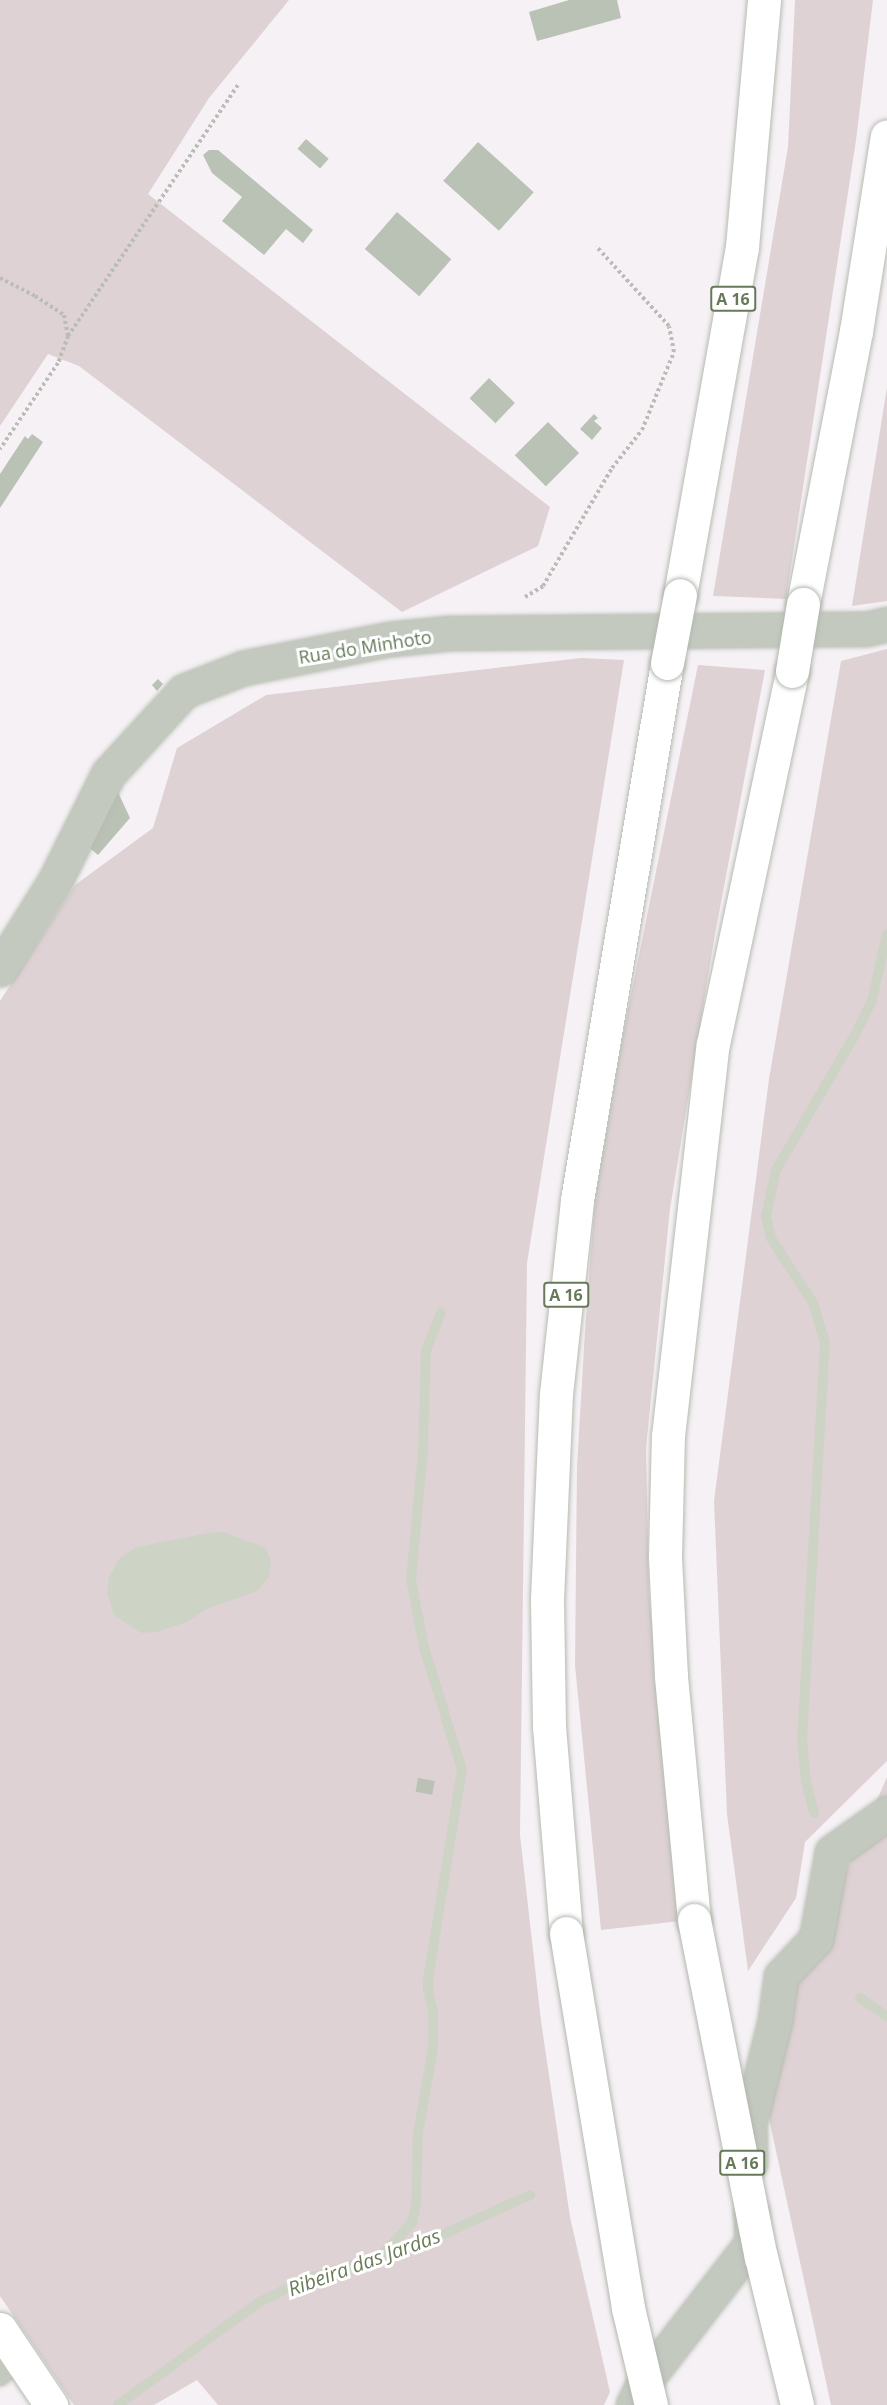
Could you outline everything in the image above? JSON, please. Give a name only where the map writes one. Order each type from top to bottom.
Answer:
[{"type":"main road","name":"A 16","points":[[651,2405],[628,2308],[566,1934],[549,1727],[547,1599],[556,1394],[577,1200],[667,663],[742,247],[764,0]]},
{"type":"main road","name":"A 16","points":[[797,2405],[761,2257],[694,1920],[671,1676],[665,1556],[668,1436],[713,1044],[792,671],[856,331],[887,136]]},
{"type":"main road","points":[[6,2353],[51,2405]]},
{"type":"street","name":"Rua do Minhoto","points":[[4,956],[56,881],[108,774],[184,691],[243,668],[390,639],[450,633],[866,629],[887,624]]},
{"type":"street","points":[[633,2405],[644,2382],[752,2243],[749,2125],[775,2020],[781,1976],[816,1939],[832,1852],[887,1813]]},
{"type":"path","points":[[0,449],[58,363],[68,336],[238,85]]},
{"type":"path","points":[[524,598],[543,586],[612,468],[642,430],[674,352],[669,326],[596,246]]},
{"type":"path","points":[[0,278],[35,296],[63,315],[68,336]]},
{"type":"shaded area","points":[[0,0],[289,0],[209,98],[148,194],[550,507],[538,546],[402,612],[79,366],[48,354],[0,426]]},
{"type":"shaded area","points":[[795,0],[873,0],[856,140],[786,599],[713,596],[788,147]]},
{"type":"shaded area","points":[[887,387],[887,601],[852,606]]},
{"type":"shaded area","points":[[887,649],[887,1761],[805,1842],[796,1898],[748,1971],[727,1814],[714,1501],[769,1079],[841,661]]},
{"type":"shaded area","points":[[581,658],[624,660],[527,1263],[520,1835],[541,2021],[570,2217],[610,2392],[604,2405],[218,2405],[197,2380],[154,2405],[74,2405],[0,2296],[0,1001],[75,885],[153,828],[177,748],[266,695]]},
{"type":"shaded area","points":[[698,665],[765,670],[715,934],[670,1209],[646,1448],[649,1593],[680,1921],[601,1930],[575,1665],[577,1466],[595,1198],[623,1034]]},
{"type":"shaded area","points":[[223,1532],[262,1546],[267,1550],[271,1561],[269,1577],[257,1591],[207,1609],[187,1622],[157,1632],[141,1633],[114,1615],[107,1593],[109,1577],[120,1558],[136,1547]]},
{"type":"shaded area","points":[[887,1777],[887,2405],[831,2405],[768,2114],[795,1988]]},
{"type":"building","points":[[569,0],[617,0],[621,18],[537,41],[529,12]]},
{"type":"building","points":[[306,139],[329,159],[320,168],[297,149]]},
{"type":"building","points":[[478,142],[534,192],[499,231],[443,181]]},
{"type":"building","points":[[209,150],[218,150],[313,230],[303,243],[286,229],[264,255],[222,221],[242,197],[212,173],[203,155]]},
{"type":"building","points":[[397,212],[451,259],[419,296],[365,249]]},
{"type":"building","points":[[489,378],[515,403],[495,423],[470,398]]},
{"type":"building","points":[[594,414],[598,418],[594,421],[602,428],[592,440],[580,429]]},
{"type":"building","points":[[548,422],[579,453],[546,486],[515,455]]},
{"type":"building","points":[[32,434],[43,442],[0,508],[0,474],[25,436],[28,439]]},
{"type":"building","points":[[158,679],[163,684],[157,691],[152,685]]},
{"type":"building","points":[[116,788],[130,818],[98,855],[86,845]]},
{"type":"building","points":[[418,1778],[435,1781],[432,1795],[416,1792]]},
{"type":"waterway","points":[[814,1813],[806,1782],[802,1740],[825,1343],[813,1303],[771,1238],[766,1217],[776,1170],[855,1035],[872,1000],[887,934]]},
{"type":"waterway","points":[[380,2257],[412,2223],[416,2204],[418,2133],[433,2048],[433,2012],[428,1979],[462,1770],[424,1647],[411,1580],[423,1450],[426,1350],[441,1313]]},
{"type":"waterway","name":"Ribeira das Jardas","points":[[860,1998],[887,2016]]},
{"type":"waterway","name":"Ribeira das Jardas","points":[[118,2405],[259,2302],[309,2278],[419,2245],[530,2195]]}]
